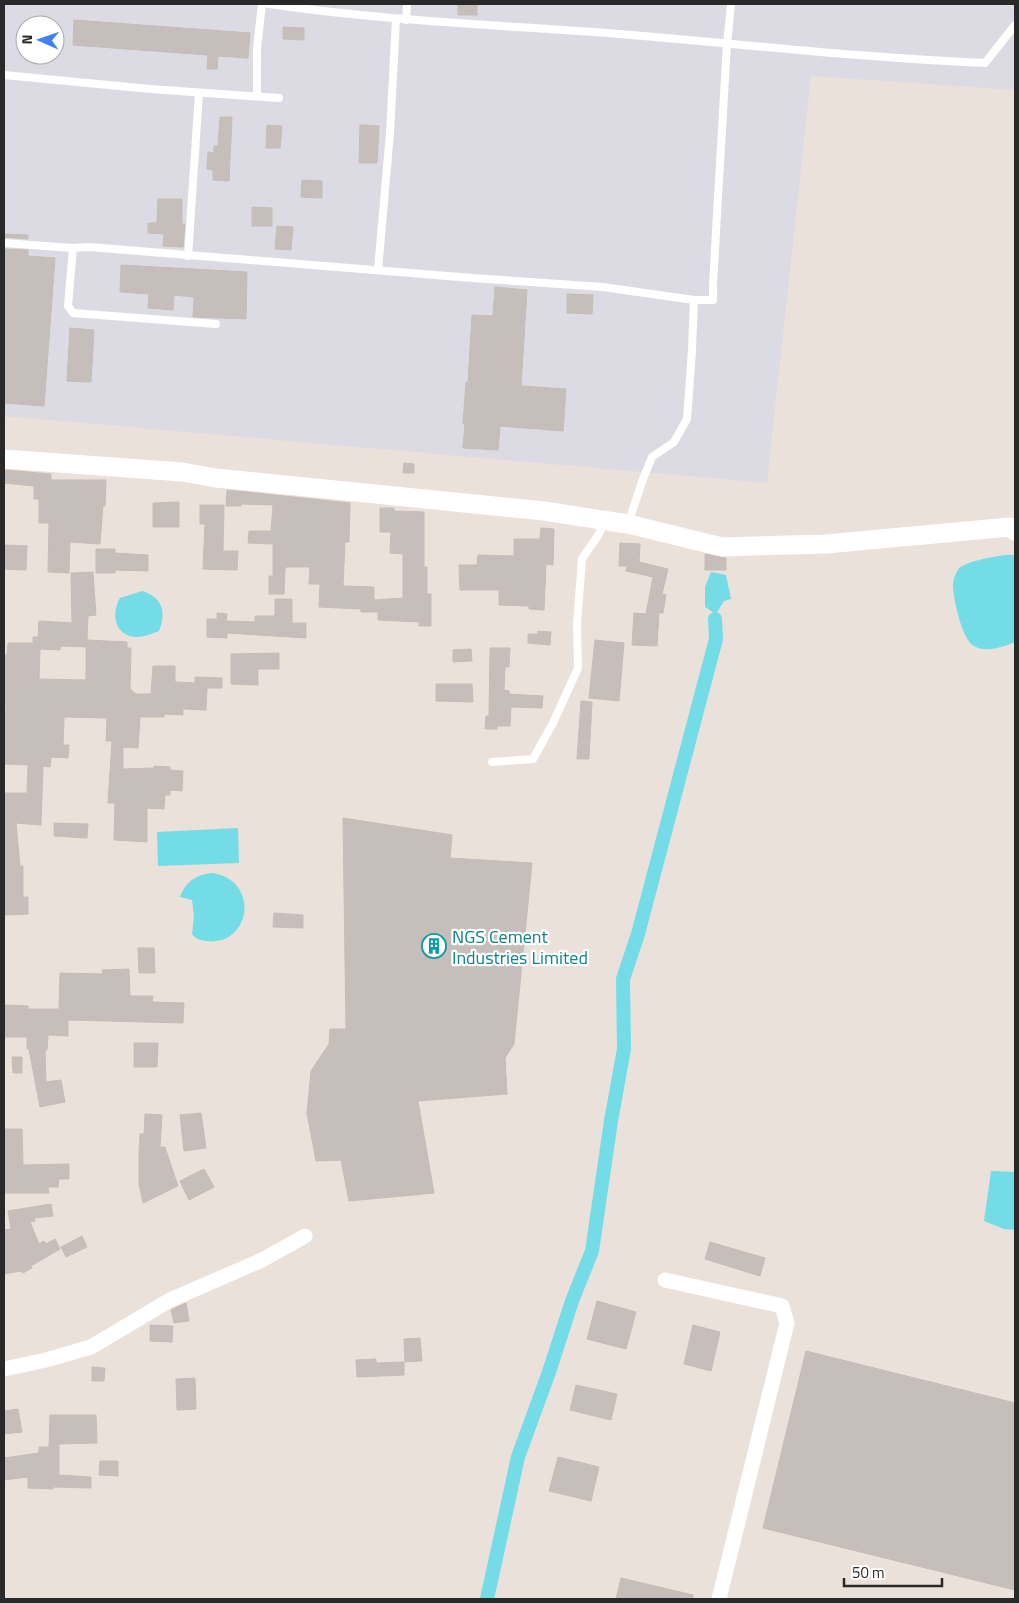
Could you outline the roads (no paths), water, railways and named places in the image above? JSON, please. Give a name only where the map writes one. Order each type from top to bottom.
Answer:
[{"type":"street","points":[[4,459],[182,472],[216,478],[544,511],[628,524],[722,547],[826,544],[1010,527],[1015,531]]},
{"type":"street","points":[[4,1369],[46,1360],[91,1347],[170,1300],[262,1260],[305,1236]]},
{"type":"street","points":[[665,1280],[782,1306],[787,1323],[719,1599]]},
{"type":"lane","points":[[257,96],[257,48],[262,4]]},
{"type":"lane","points":[[269,4],[406,20],[544,28],[925,61],[985,63],[1015,25]]},
{"type":"lane","points":[[406,20],[407,4]]},
{"type":"lane","points":[[4,243],[73,248],[89,247],[603,287],[694,300],[713,300],[713,273],[731,4]]},
{"type":"lane","points":[[378,270],[390,133],[396,19]]},
{"type":"lane","points":[[4,75],[199,93],[279,98]]},
{"type":"lane","points":[[188,256],[199,93]]},
{"type":"lane","points":[[73,248],[68,306],[73,313],[216,324]]},
{"type":"lane","points":[[628,524],[643,478],[652,458],[674,442],[687,419],[694,300]]},
{"type":"lane","points":[[492,762],[533,759],[578,668],[577,623],[582,559],[599,534],[604,521]]},
{"type":"water","points":[[1005,555],[1015,555],[1015,642],[994,648],[978,648],[970,642],[962,627],[955,599],[954,578],[958,570],[966,564]]},
{"type":"water","points":[[711,572],[726,575],[731,599],[724,601],[716,614],[705,607],[705,587]]},
{"type":"water","points":[[142,591],[158,601],[163,618],[159,631],[136,637],[123,632],[116,623],[115,617],[120,598]]},
{"type":"water","points":[[238,828],[239,863],[158,866],[157,832]]},
{"type":"water","points":[[212,873],[228,878],[238,887],[244,899],[244,912],[241,924],[233,934],[221,940],[206,941],[198,939],[192,934],[194,917],[192,900],[180,897],[182,891],[192,880],[201,875]]},
{"type":"water","points":[[991,1171],[1015,1172],[1015,1230],[1004,1229],[984,1221]]},
{"type":"waterway","points":[[487,1599],[518,1457],[572,1301],[592,1251],[611,1121],[624,1049],[623,979],[638,934],[716,639],[715,619]]},
{"type":"place","name":"NGS Cement Industries Limited","points":[[434,946]]}]
